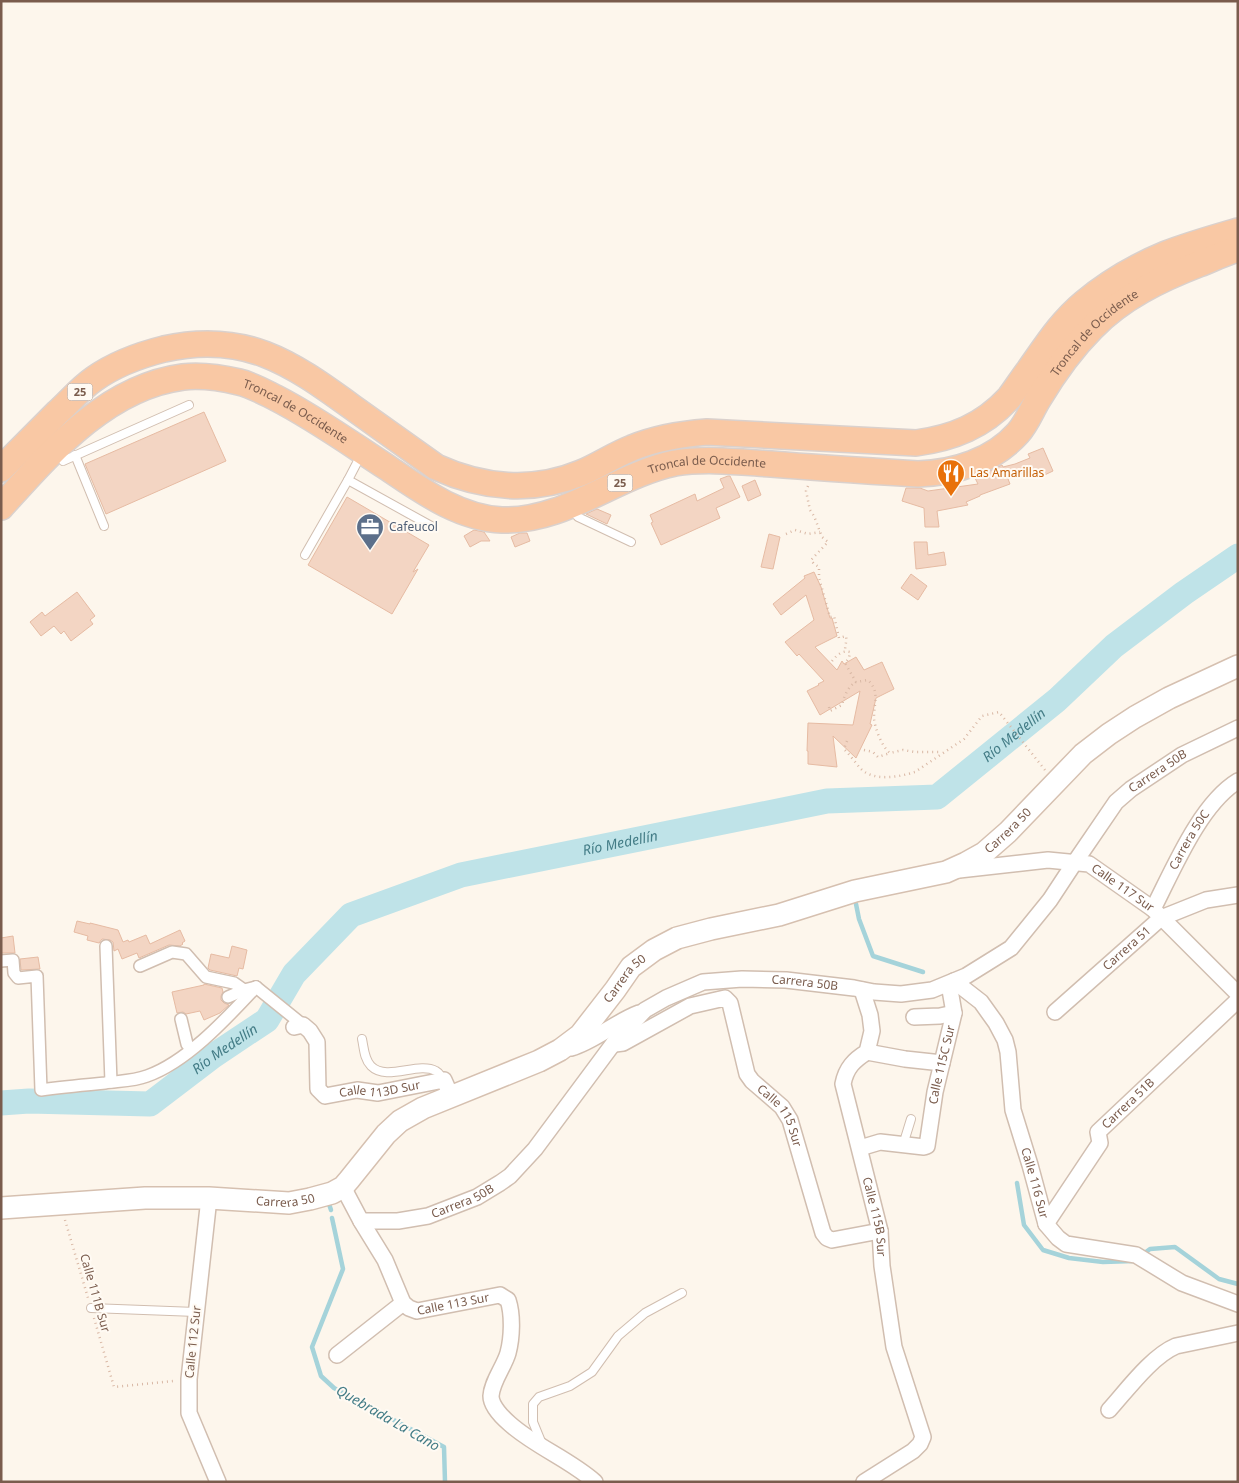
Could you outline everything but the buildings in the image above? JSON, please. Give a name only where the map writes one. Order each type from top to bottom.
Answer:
[{"type":"highway","name":"Troncal de Occidente","points":[[1,468],[93,379],[109,369],[155,352],[178,346],[204,344],[249,348],[287,363],[310,377],[436,467],[455,476],[494,485],[527,486],[561,480],[632,448],[658,439],[681,434],[707,432],[909,443],[938,440],[959,433],[996,411],[1010,396],[1053,334],[1066,319],[1108,285],[1166,254],[1238,230]]},
{"type":"highway","name":"Troncal de Occidente","points":[[1,507],[53,450],[102,409],[136,391],[169,380],[185,377],[205,377],[240,382],[259,389],[301,411],[428,495],[455,508],[483,517],[502,520],[552,512],[637,476],[675,463],[702,461],[938,474],[972,464],[1006,445],[1019,432],[1040,396],[1066,358],[1091,328],[1104,317],[1142,290],[1173,274],[1238,249]]},
{"type":"main road","name":"Carrera 50","points":[[1,1208],[145,1198],[209,1198],[289,1203],[310,1200],[332,1193],[343,1187],[386,1134],[400,1121],[423,1108],[447,1088],[539,1061],[560,1050],[580,1034],[631,967],[654,950],[677,938],[779,915],[855,891],[946,872],[984,853],[1008,832],[1083,754],[1109,734],[1135,716],[1169,698],[1238,666]]},
{"type":"street","name":"Carrera 50B","points":[[361,1221],[398,1221],[428,1216],[477,1196],[500,1183],[510,1176],[535,1149],[612,1044],[645,1010],[673,995],[709,980],[786,980],[901,994],[932,990],[952,983],[980,968],[1011,948],[1050,900],[1116,802],[1131,789],[1182,755],[1238,728]]},
{"type":"street","name":"Carrera 50C","points":[[1157,914],[1195,828],[1211,805],[1227,788],[1238,782]]},
{"type":"street","name":"Calle 117 Sur","points":[[946,872],[1048,860],[1089,864],[1157,914],[1238,994]]},
{"type":"street","name":"Carrera 51","points":[[1055,1012],[1157,914],[1206,900],[1238,895]]},
{"type":"street","points":[[106,946],[111,1082]]},
{"type":"street","points":[[140,966],[172,952],[186,954],[206,977],[250,988],[286,1013],[299,1026]]},
{"type":"street","points":[[1,961],[13,960],[14,973],[18,978],[37,976],[41,1090],[130,1080],[146,1077],[166,1068],[232,1013],[250,988]]},
{"type":"street","name":"Calle 115C Sur","points":[[904,1145],[928,1146],[935,1092],[954,1013],[952,983]]},
{"type":"street","name":"Calle 116 Sur","points":[[952,983],[981,1002],[996,1022],[1005,1040],[1008,1052],[1013,1110],[1046,1224],[1058,1238],[1066,1244],[1136,1255],[1182,1283],[1238,1304]]},
{"type":"street","points":[[228,997],[250,988]]},
{"type":"street","points":[[862,990],[870,1016],[872,1031],[868,1052],[942,1063]]},
{"type":"street","name":"Calle 115 Sur","points":[[612,1044],[623,1043],[690,1006],[725,998],[730,1003],[747,1074],[752,1081],[782,1107],[790,1120],[823,1234],[832,1240],[880,1231]]},
{"type":"street","name":"Carrera 51B","points":[[1046,1224],[1100,1143],[1098,1132],[1238,1000]]},
{"type":"street","points":[[552,1054],[581,1045],[625,1018],[645,1010]]},
{"type":"street","points":[[914,1017],[940,1016],[954,1013]]},
{"type":"street","points":[[181,1019],[187,1044],[191,1049]]},
{"type":"street","name":"Calle 113D Sur","points":[[299,1026],[310,1031],[317,1042],[318,1089],[325,1096],[357,1090],[378,1092],[447,1088]]},
{"type":"street","name":"Calle 115B Sur","points":[[864,1482],[913,1451],[920,1444],[922,1437],[894,1347],[882,1266],[880,1231],[843,1084],[845,1073],[855,1060],[868,1052]]},
{"type":"street","points":[[860,1148],[880,1142],[904,1145]]},
{"type":"street","name":"Calle 113 Sur","points":[[343,1187],[361,1221],[386,1260],[402,1303],[409,1308],[418,1311],[500,1295],[508,1300],[512,1316],[508,1353],[491,1396],[494,1405],[510,1424],[580,1476],[595,1482]]},
{"type":"street","name":"Calle 112 Sur","points":[[209,1198],[189,1379],[189,1413],[218,1482]]},
{"type":"street","points":[[337,1355],[402,1303]]},
{"type":"street","points":[[1109,1410],[1155,1360],[1168,1349],[1238,1333]]},
{"type":"lane","points":[[63,461],[189,404]]},
{"type":"lane","points":[[305,555],[363,452]]},
{"type":"lane","points":[[75,455],[104,526]]},
{"type":"lane","points":[[348,480],[433,527]]},
{"type":"lane","points":[[568,505],[578,517],[631,542]]},
{"type":"lane","points":[[362,1039],[366,1057],[371,1066],[380,1071],[393,1072],[430,1069],[438,1072],[447,1088]]},
{"type":"lane","points":[[904,1145],[911,1120]]},
{"type":"lane","points":[[544,1448],[533,1422],[533,1404],[539,1398],[570,1386],[592,1372],[618,1336],[645,1312],[682,1293]]},
{"type":"lane","points":[[91,1308],[196,1312]]},
{"type":"path","points":[[824,468],[823,472],[809,484],[806,491],[810,510],[822,537],[828,542],[811,560],[819,567],[819,578],[830,617],[834,616],[839,638],[846,636],[845,651]]},
{"type":"path","points":[[786,534],[796,530],[808,534],[820,532]]},
{"type":"path","points":[[832,661],[836,656],[845,651]]},
{"type":"path","points":[[845,651],[850,652],[849,658],[845,663],[856,682]]},
{"type":"path","points":[[828,707],[830,710],[842,705],[852,684],[868,680],[874,686],[874,718],[880,739],[885,750],[890,753]]},
{"type":"path","points":[[846,741],[844,749],[860,768],[867,772],[882,778],[906,774],[915,772],[964,739],[982,716],[999,712],[1046,770]]},
{"type":"path","points":[[864,750],[873,752],[878,757],[903,750],[943,752]]},
{"type":"path","name":"Calle 111B Sur","points":[[60,1204],[114,1387],[189,1379]]},
{"type":"waterway","name":"Río Medellín","points":[[1,1103],[29,1101],[150,1104],[213,1056],[267,1020],[294,974],[351,915],[461,875],[827,801],[937,797],[1057,700],[1114,646],[1184,593],[1238,556]]},
{"type":"waterway","points":[[856,904],[859,919],[873,956],[923,972]]},
{"type":"waterway","points":[[1017,1183],[1024,1225],[1043,1250],[1069,1258],[1103,1262],[1133,1261]]},
{"type":"waterway","name":"Quebrada La Cano","points":[[329,1204],[331,1210]]},
{"type":"waterway","name":"Quebrada La Cano","points":[[332,1218],[343,1269],[312,1347],[321,1376],[334,1388],[444,1447],[445,1482]]},
{"type":"waterway","points":[[1142,1255],[1150,1249],[1175,1247],[1219,1279],[1238,1284]]},
{"type":"place","name":"Las Amarillas","points":[[951,497]]},
{"type":"place","name":"Cafeucol","points":[[370,551]]}]
